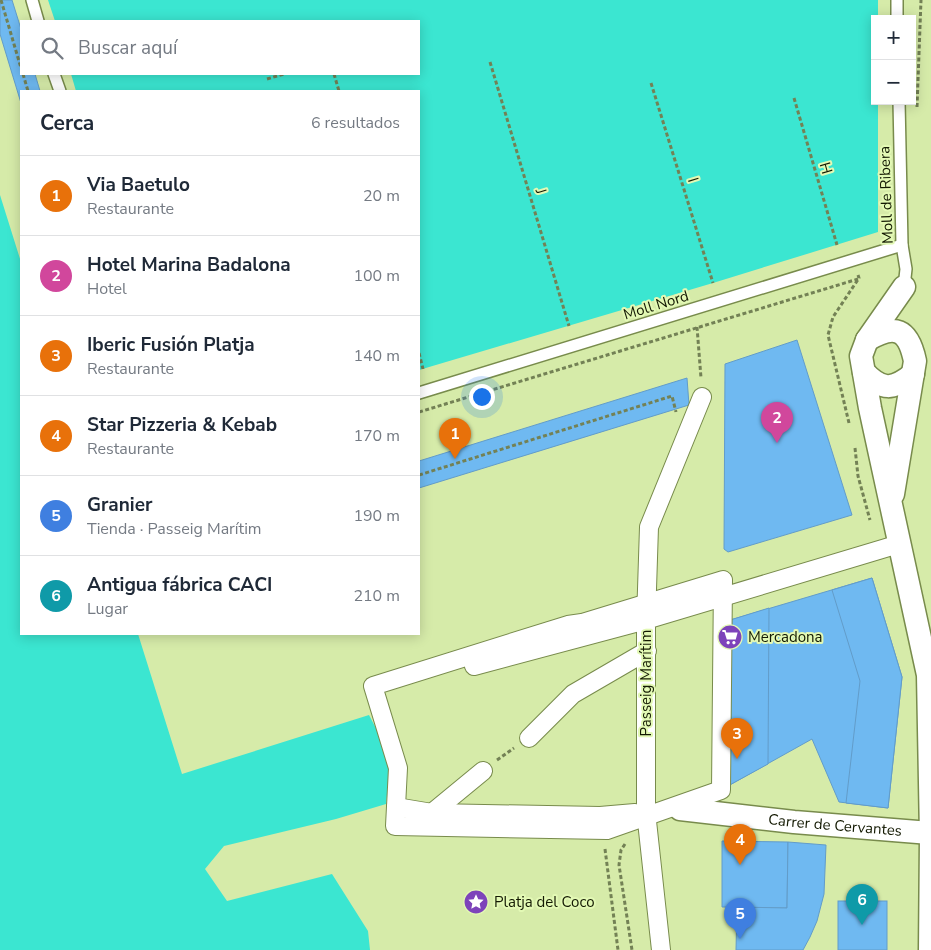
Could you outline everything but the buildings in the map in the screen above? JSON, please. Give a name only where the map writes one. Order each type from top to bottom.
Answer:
[{"type":"street","points":[[891,506],[914,361],[912,347],[907,337],[904,287]]},
{"type":"street","points":[[904,287],[867,340],[860,356],[928,675],[930,950]]},
{"type":"street","points":[[867,340],[886,331],[898,332],[907,337]]},
{"type":"street","points":[[864,372],[875,384],[890,387],[904,382],[913,374]]},
{"type":"street","points":[[647,611],[649,528],[702,396]]},
{"type":"street","name":"Passeig Marítim","points":[[661,950],[647,651],[647,611],[723,597],[900,544]]},
{"type":"street","points":[[647,611],[568,625],[373,686],[398,768],[395,826],[607,830],[721,790],[723,597]]},
{"type":"street","points":[[392,689],[647,611]]},
{"type":"street","points":[[529,738],[573,694],[647,651]]},
{"type":"street","points":[[432,813],[483,770]]},
{"type":"street","points":[[396,807],[432,813],[600,816],[656,813]]},
{"type":"street","name":"Carrer de Cervantes","points":[[656,813],[930,833]]},
{"type":"lane","points":[[32,0],[38,20]]},
{"type":"lane","points":[[897,0],[897,15]]},
{"type":"lane","points":[[54,75],[60,90]]},
{"type":"lane","name":"Moll de Ribera","points":[[899,105],[902,245],[906,269],[904,287]]},
{"type":"lane","name":"Moll Nord","points":[[420,393],[902,245]]},
{"type":"path","points":[[1,0],[20,65]]},
{"type":"path","name":"J","points":[[490,62],[569,326]]},
{"type":"path","points":[[23,75],[28,90]]},
{"type":"path","points":[[267,79],[281,75]]},
{"type":"path","points":[[334,75],[339,90]]},
{"type":"path","name":"I","points":[[651,83],[713,283]]},
{"type":"path","name":"H","points":[[794,98],[837,245]]},
{"type":"path","points":[[420,412],[858,278]]},
{"type":"path","points":[[697,327],[700,360]]},
{"type":"path","points":[[420,357],[423,369]]},
{"type":"path","points":[[420,475],[672,396],[676,412]]},
{"type":"path","points":[[483,770],[529,738]]},
{"type":"path","points":[[632,950],[619,865],[622,850],[656,813]]},
{"type":"path","points":[[604,846],[618,950]]},
{"type":"water","points":[[48,0],[878,0],[878,15],[871,15],[871,105],[878,105],[878,232],[420,370],[420,90],[76,90],[71,75],[420,75],[420,20],[55,20]]},
{"type":"water","points":[[0,195],[20,259],[20,635],[138,635],[182,774],[369,715],[391,757],[386,804],[336,819],[224,846],[205,869],[227,901],[332,874],[368,931],[370,950],[0,950]]},
{"type":"place","name":"Hotel Marina Badalona","points":[[777,443]]},
{"type":"place","name":"Via Baetulo","points":[[455,459]]},
{"type":"place","name":"Mercadona","points":[[730,637]]},
{"type":"place","name":"Iberic Fusión Platja","points":[[737,759]]},
{"type":"place","name":"Star Pizzeria & Kebab","points":[[740,865]]},
{"type":"place","name":"Platja del Coco","points":[[476,902]]},
{"type":"place","name":"Antigua fábrica CACI","points":[[862,925]]},
{"type":"place","name":"Granier","points":[[740,939]]}]
